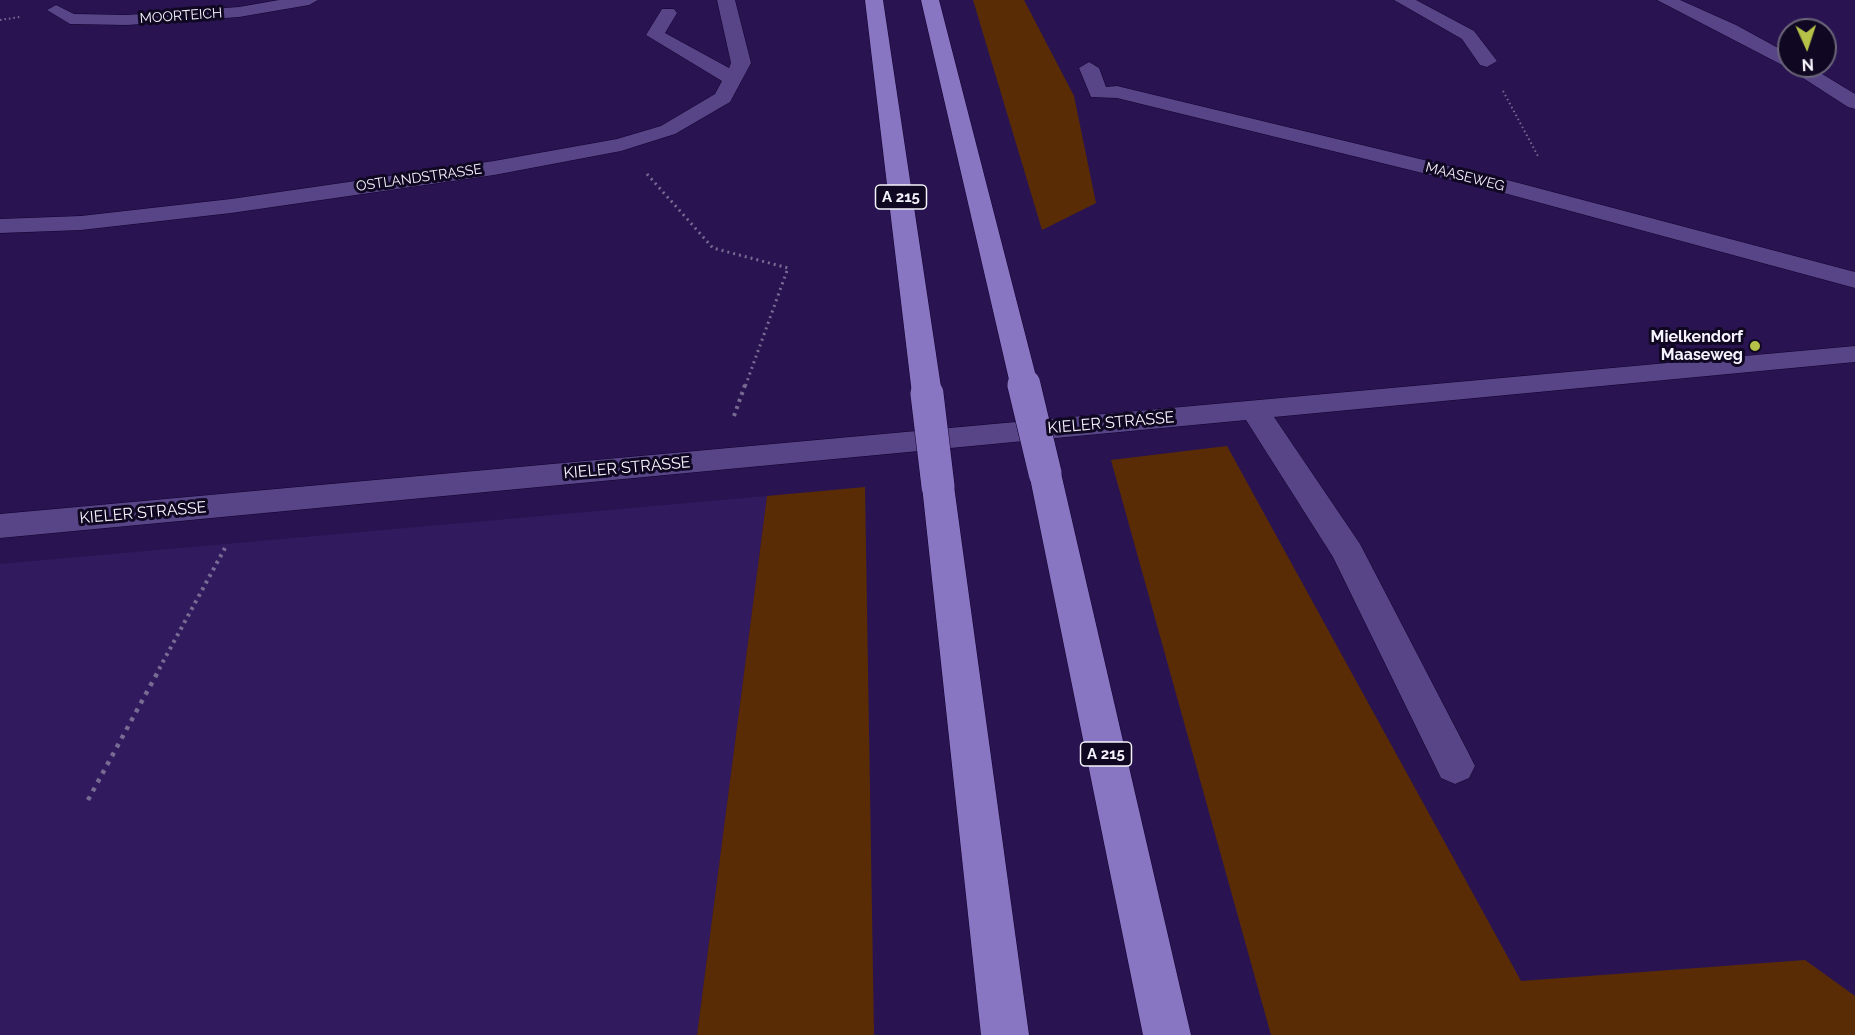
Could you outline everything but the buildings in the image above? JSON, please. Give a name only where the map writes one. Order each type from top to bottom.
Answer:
[{"type":"highway","name":"A 215","points":[[874,0],[927,394],[1005,1035]]},
{"type":"highway","name":"A 215","points":[[930,0],[1045,473],[1167,1035]]},
{"type":"street","name":"MOORTEICH","points":[[75,3],[56,9],[70,20],[127,20],[239,12],[309,0]]},
{"type":"street","name":"OSTLANDSTRASSE","points":[[0,226],[81,223],[231,206],[494,168],[621,145],[668,130],[723,98],[741,63],[726,0]]},
{"type":"street","points":[[1403,0],[1468,34],[1487,62]]},
{"type":"street","points":[[1666,0],[1730,29],[1777,56]]},
{"type":"street","points":[[668,13],[655,35],[733,79]]},
{"type":"street","name":"MAASEWEG","points":[[1089,68],[1098,93],[1117,92],[1511,189],[1855,280]]},
{"type":"street","points":[[1814,78],[1855,103]]},
{"type":"street","name":"KIELER STRASSE","points":[[0,526],[1852,357]]},
{"type":"street","points":[[1254,410],[1348,553],[1455,766]]},
{"type":"path","points":[[1487,62],[1540,160]]},
{"type":"path","points":[[621,145],[713,248],[788,268],[719,460]]},
{"type":"path","points":[[88,800],[250,503]]},
{"type":"shaded area","points":[[973,0],[1024,0],[1074,96],[1096,203],[1042,230]]},
{"type":"shaded area","points":[[1227,446],[1521,981],[1805,960],[1855,996],[1855,1035],[1271,1035],[1111,460]]},
{"type":"shaded area","points":[[865,487],[874,1035],[697,1035],[767,496]]},
{"type":"shaded area","points":[[767,496],[697,1035],[0,1035],[0,564]]},
{"type":"place","name":"Mielkendorf Maaseweg","points":[[1755,346]]}]
